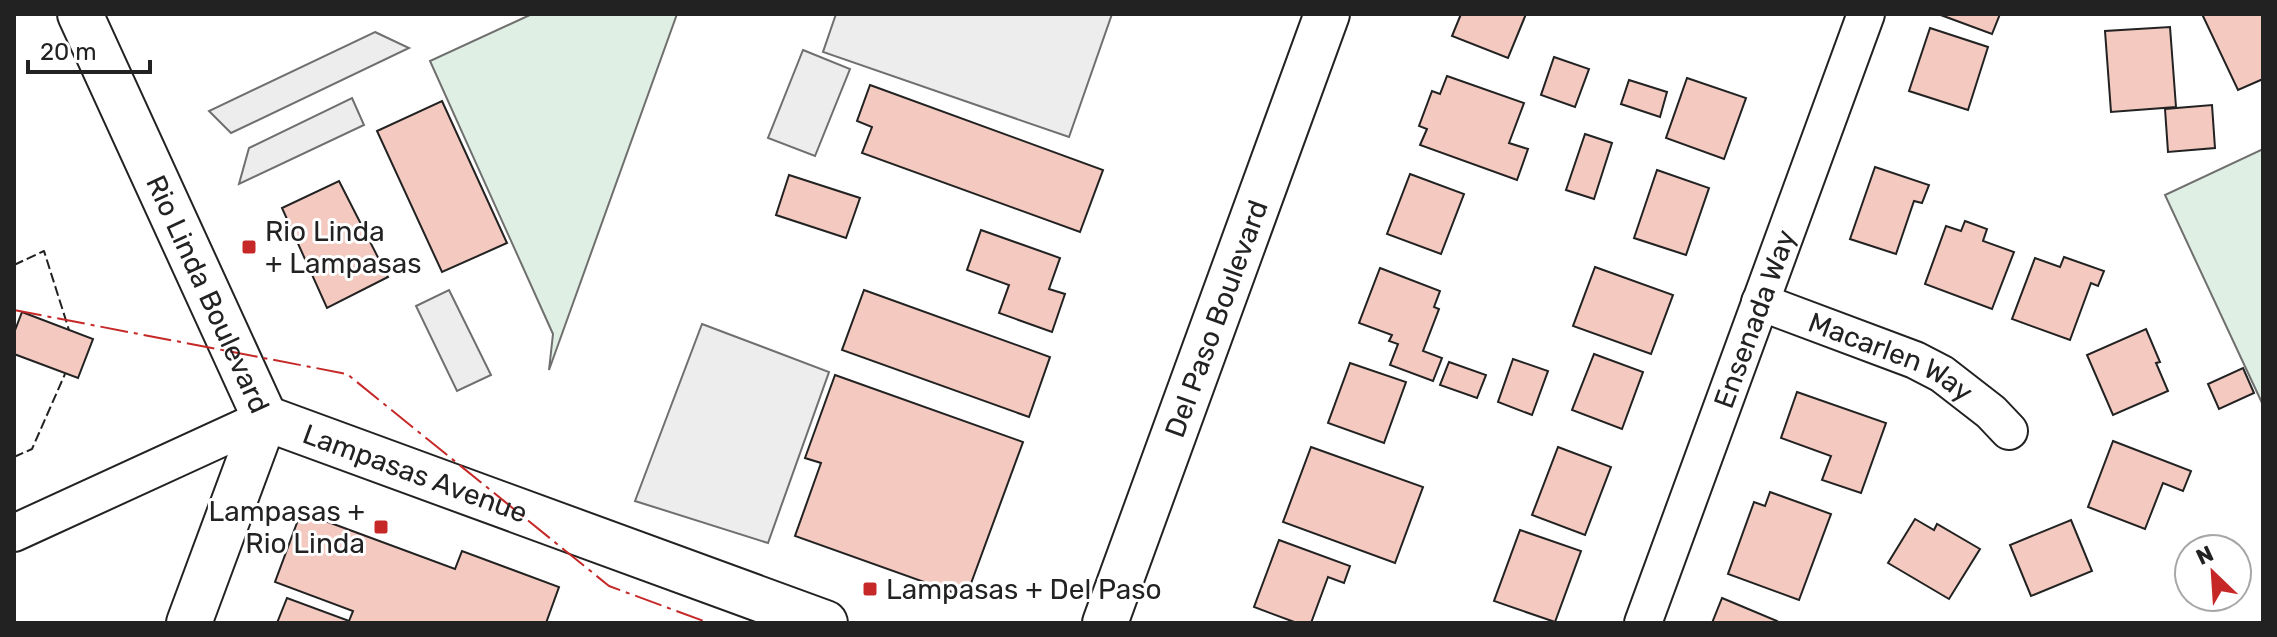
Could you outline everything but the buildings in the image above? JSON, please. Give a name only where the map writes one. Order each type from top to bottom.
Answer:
[{"type":"main road","name":"Rio Linda Boulevard","points":[[80,14],[265,418],[189,623]]},
{"type":"main road","name":"Del Paso Boulevard","points":[[1105,623],[1327,14]]},
{"type":"main road","name":"Lampasas Avenue","points":[[265,418],[825,623]]},
{"type":"street","name":"Ensenada Way","points":[[1643,623],[1866,14]]},
{"type":"street","name":"Macarlen Way","points":[[1760,302],[1915,360],[1942,374],[1991,412],[2009,431]]},
{"type":"street","name":"Lampasas Avenue","points":[[14,533],[265,418]]},
{"type":"green space","points":[[532,14],[677,14],[549,370],[553,334],[430,61]]},
{"type":"green space","points":[[2263,149],[2263,405],[2165,195]]},
{"type":"shaded area","points":[[836,14],[1112,14],[1069,137],[823,52]]},
{"type":"shaded area","points":[[375,32],[409,48],[231,133],[209,111]]},
{"type":"shaded area","points":[[803,50],[850,69],[815,156],[768,138]]},
{"type":"shaded area","points":[[352,98],[364,125],[239,184],[249,148]]},
{"type":"shaded area","points":[[449,290],[491,375],[457,391],[416,306]]},
{"type":"shaded area","points":[[702,324],[829,372],[768,543],[635,501]]},
{"type":"fence","points":[[14,265],[44,251],[69,330]]},
{"type":"fence","points":[[14,457],[32,449],[65,374]]},
{"type":"power","points":[[14,310],[347,374],[609,586],[709,623]]},
{"type":"place","name":"Rio Linda + Lampasas","points":[[249,247]]},
{"type":"place","name":"Lampasas + Rio Linda","points":[[381,527]]},
{"type":"place","name":"Lampasas + Del Paso","points":[[870,589]]}]
